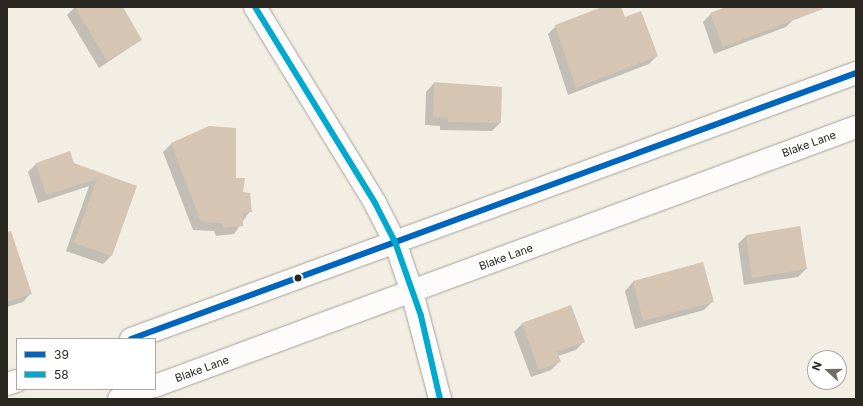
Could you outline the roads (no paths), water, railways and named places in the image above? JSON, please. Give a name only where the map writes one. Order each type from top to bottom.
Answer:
[{"type":"main road","points":[[255,7],[375,203],[395,242],[412,292],[440,399]]},
{"type":"main road","points":[[134,338],[856,73]]},
{"type":"main road","name":"Blake Lane","points":[[156,386],[856,127]]},
{"type":"main road","points":[[119,399],[144,390]]}]
